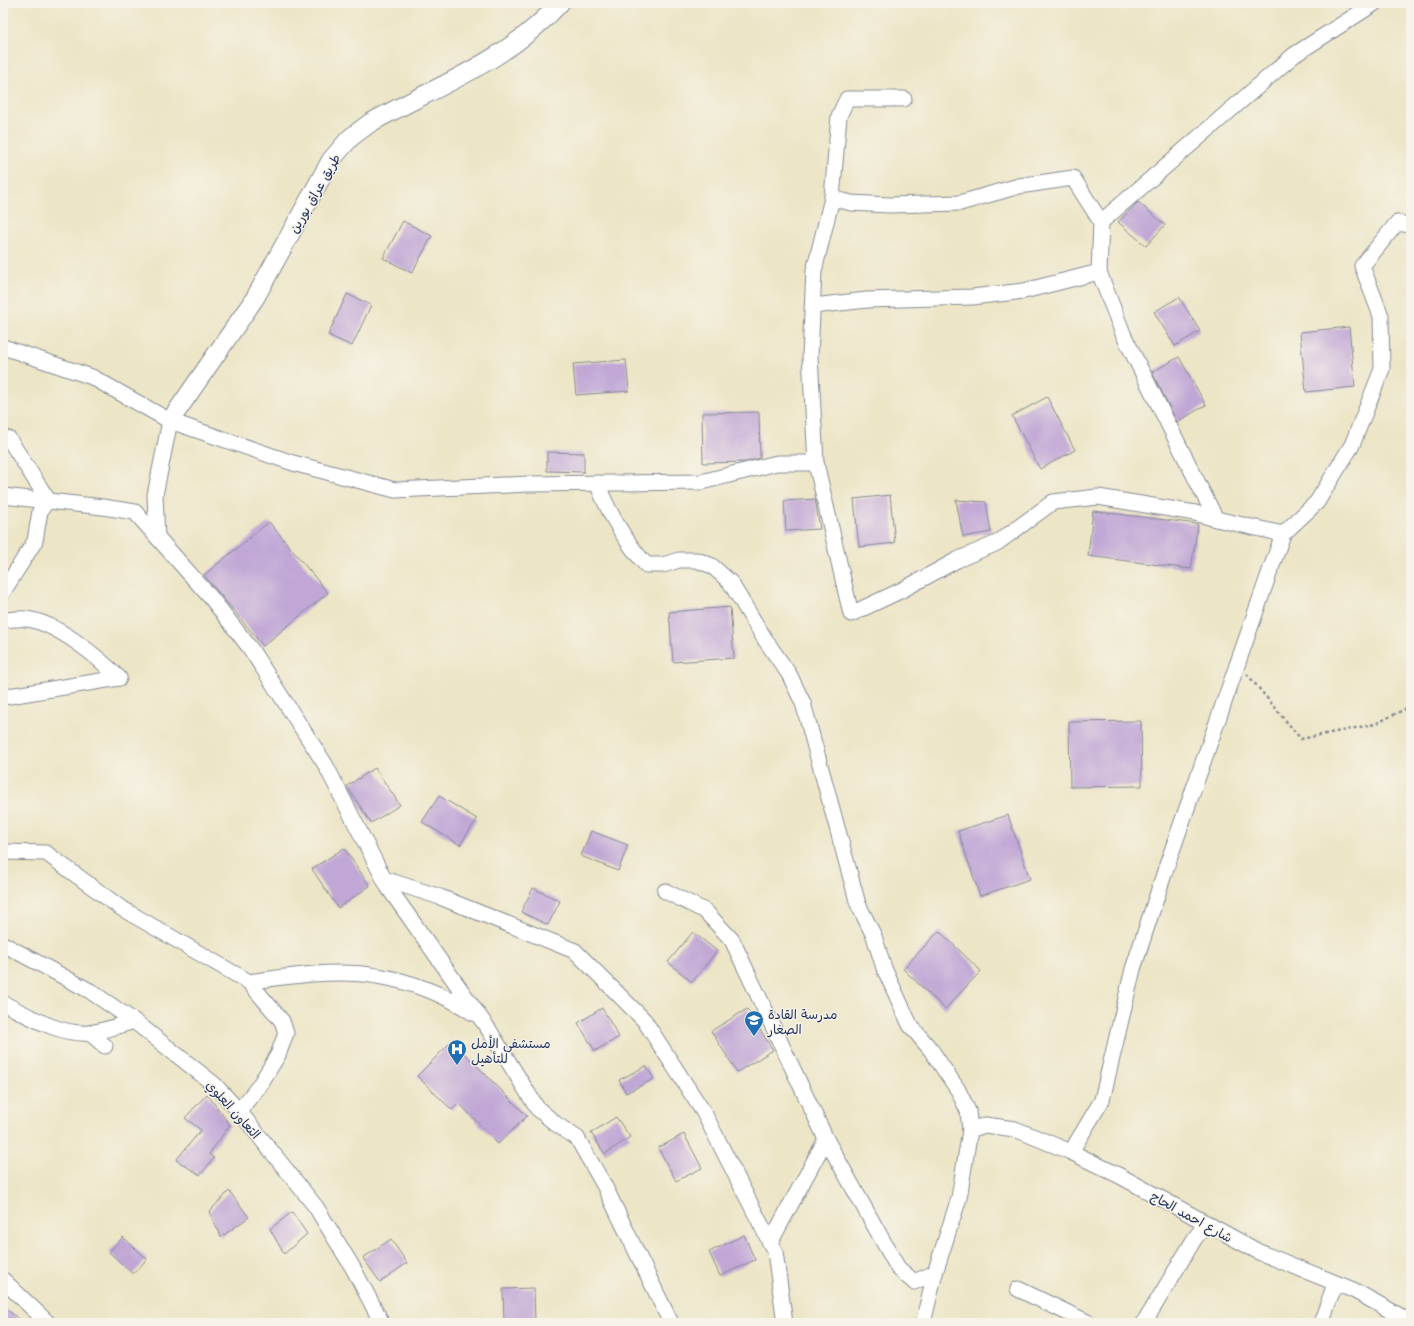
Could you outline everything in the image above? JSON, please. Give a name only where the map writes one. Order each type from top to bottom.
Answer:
[{"type":"street","name":"طريق عراق بورين","points":[[170,421],[256,298],[324,171],[339,148],[370,123],[476,69],[498,56],[528,34],[560,3]]},
{"type":"street","points":[[1101,222],[1294,55],[1375,3]]},
{"type":"street","points":[[904,99],[848,99],[839,116],[832,198],[814,271],[810,392],[816,463],[851,614],[902,590],[957,560],[997,543],[1053,502],[1098,497],[1195,513],[1283,534]]},
{"type":"street","points":[[832,198],[851,204],[888,205],[960,203],[1019,186],[1073,178],[1101,222],[1099,272],[1124,336],[1216,519]]},
{"type":"street","points":[[1071,1152],[1102,1100],[1133,969],[1167,865],[1283,534],[1317,502],[1352,445],[1382,369],[1381,316],[1362,266],[1397,223],[1411,225]]},
{"type":"street","points":[[813,306],[867,300],[972,298],[1024,291],[1099,272]]},
{"type":"street","points":[[3,347],[92,377],[170,421],[293,463],[395,490],[597,483],[701,482],[777,463],[816,463]]},
{"type":"street","points":[[157,537],[155,495],[170,421]]},
{"type":"street","points":[[3,438],[9,439],[48,500]]},
{"type":"street","points":[[597,483],[608,512],[621,533],[646,564],[663,565],[678,560],[697,560],[712,566],[730,582],[766,641],[790,674],[803,703],[858,904],[874,936],[884,968],[910,1024],[931,1050],[958,1090],[968,1111],[970,1130],[959,1198],[935,1273],[923,1323]]},
{"type":"street","points":[[3,496],[48,500],[135,512],[212,599],[250,648],[325,764],[384,879],[481,1018],[537,1108],[556,1124],[578,1138],[604,1185],[671,1323]]},
{"type":"street","points":[[3,592],[35,541],[40,511],[48,500]]},
{"type":"street","points":[[3,620],[26,618],[52,627],[89,650],[119,678],[3,697]]},
{"type":"street","points":[[3,852],[46,853],[121,908],[249,982],[282,1021],[286,1033],[274,1061],[259,1086],[239,1111]]},
{"type":"street","points":[[384,879],[440,897],[575,951],[644,1020],[704,1113],[775,1252],[785,1323]]},
{"type":"street","points":[[665,891],[705,911],[732,940],[826,1139],[898,1268],[914,1282],[935,1273]]},
{"type":"street","name":"التعاون العلوي","points":[[3,944],[90,992],[134,1021],[215,1085],[239,1111],[316,1207],[353,1268],[382,1323]]},
{"type":"street","points":[[249,982],[295,974],[376,975],[417,986],[451,1000],[481,1018]]},
{"type":"street","points":[[3,1003],[50,1025],[69,1031],[90,1033],[134,1021]]},
{"type":"street","points":[[90,1033],[105,1046]]},
{"type":"street","name":"شارع احمد الحاج","points":[[970,1130],[985,1125],[1015,1129],[1071,1152],[1120,1176],[1259,1252],[1353,1290],[1411,1322]]},
{"type":"street","points":[[770,1243],[826,1139]]},
{"type":"street","points":[[1144,1323],[1195,1238],[1207,1223]]},
{"type":"street","points":[[3,1280],[48,1323]]},
{"type":"street","points":[[1321,1323],[1335,1284]]},
{"type":"street","points":[[1018,1289],[1089,1323]]},
{"type":"path","points":[[1238,663],[1301,739],[1375,724],[1411,706]]},
{"type":"building","points":[[1138,202],[1165,225],[1146,246],[1118,222]]},
{"type":"building","points":[[403,221],[432,236],[412,273],[383,258]]},
{"type":"building","points":[[347,294],[371,305],[352,346],[328,335]]},
{"type":"building","points":[[1179,297],[1200,331],[1175,346],[1154,312]]},
{"type":"building","points":[[1349,327],[1355,387],[1306,392],[1300,332]]},
{"type":"building","points":[[1179,357],[1206,405],[1177,422],[1152,372]]},
{"type":"building","points":[[626,360],[629,391],[576,395],[573,364]]},
{"type":"building","points":[[1047,397],[1075,450],[1040,469],[1012,416]]},
{"type":"building","points":[[759,412],[760,458],[746,462],[703,463],[702,413]]},
{"type":"building","points":[[547,452],[584,453],[584,472],[547,471]]},
{"type":"building","points":[[890,495],[895,543],[859,547],[854,499]]},
{"type":"building","points":[[815,499],[820,529],[786,531],[784,501]]},
{"type":"building","points":[[956,500],[986,502],[991,532],[963,537]]},
{"type":"building","points":[[1093,511],[1198,524],[1191,569],[1088,556]]},
{"type":"building","points":[[269,522],[328,593],[263,646],[204,575]]},
{"type":"building","points":[[730,607],[734,658],[673,662],[669,612]]},
{"type":"building","points":[[1141,721],[1142,786],[1070,787],[1069,722]]},
{"type":"building","points":[[375,768],[400,805],[371,823],[347,786]]},
{"type":"building","points":[[439,796],[477,819],[460,845],[422,822]]},
{"type":"building","points":[[1008,815],[1030,879],[980,896],[958,831]]},
{"type":"building","points":[[591,831],[628,845],[618,871],[581,856]]},
{"type":"building","points":[[344,848],[370,886],[338,908],[312,869]]},
{"type":"building","points":[[533,888],[560,901],[548,925],[521,912]]},
{"type":"building","points":[[939,931],[981,971],[945,1009],[903,969]]},
{"type":"building","points":[[693,932],[717,951],[692,982],[668,962]]},
{"type":"building","points":[[602,1008],[619,1037],[595,1051],[578,1023]]},
{"type":"building","points":[[747,1009],[773,1050],[737,1072],[711,1031]]},
{"type":"building","points":[[452,1041],[527,1116],[498,1144],[459,1103],[452,1110],[417,1076]]},
{"type":"building","points":[[646,1066],[654,1079],[626,1093],[619,1080]]},
{"type":"building","points":[[207,1094],[230,1125],[209,1154],[214,1158],[200,1175],[176,1160],[201,1130],[185,1118]]},
{"type":"building","points":[[616,1117],[630,1137],[605,1154],[591,1133]]},
{"type":"building","points":[[684,1134],[702,1168],[676,1181],[658,1148]]},
{"type":"building","points":[[229,1191],[249,1217],[221,1237],[209,1212]]},
{"type":"building","points":[[292,1212],[307,1234],[284,1254],[270,1229]]},
{"type":"building","points":[[744,1235],[755,1260],[720,1276],[709,1252]]},
{"type":"building","points":[[123,1237],[147,1259],[133,1274],[109,1252]]},
{"type":"building","points":[[391,1239],[407,1263],[380,1282],[363,1258]]},
{"type":"building","points":[[534,1288],[535,1323],[504,1323],[503,1289]]},
{"type":"building","points":[[3,1307],[25,1323],[3,1323]]},
{"type":"place","name":"مدرسة القادة الصغار","points":[[754,1037]]},
{"type":"place","name":"مستشفى الأمل للتأهيل","points":[[457,1066]]}]
